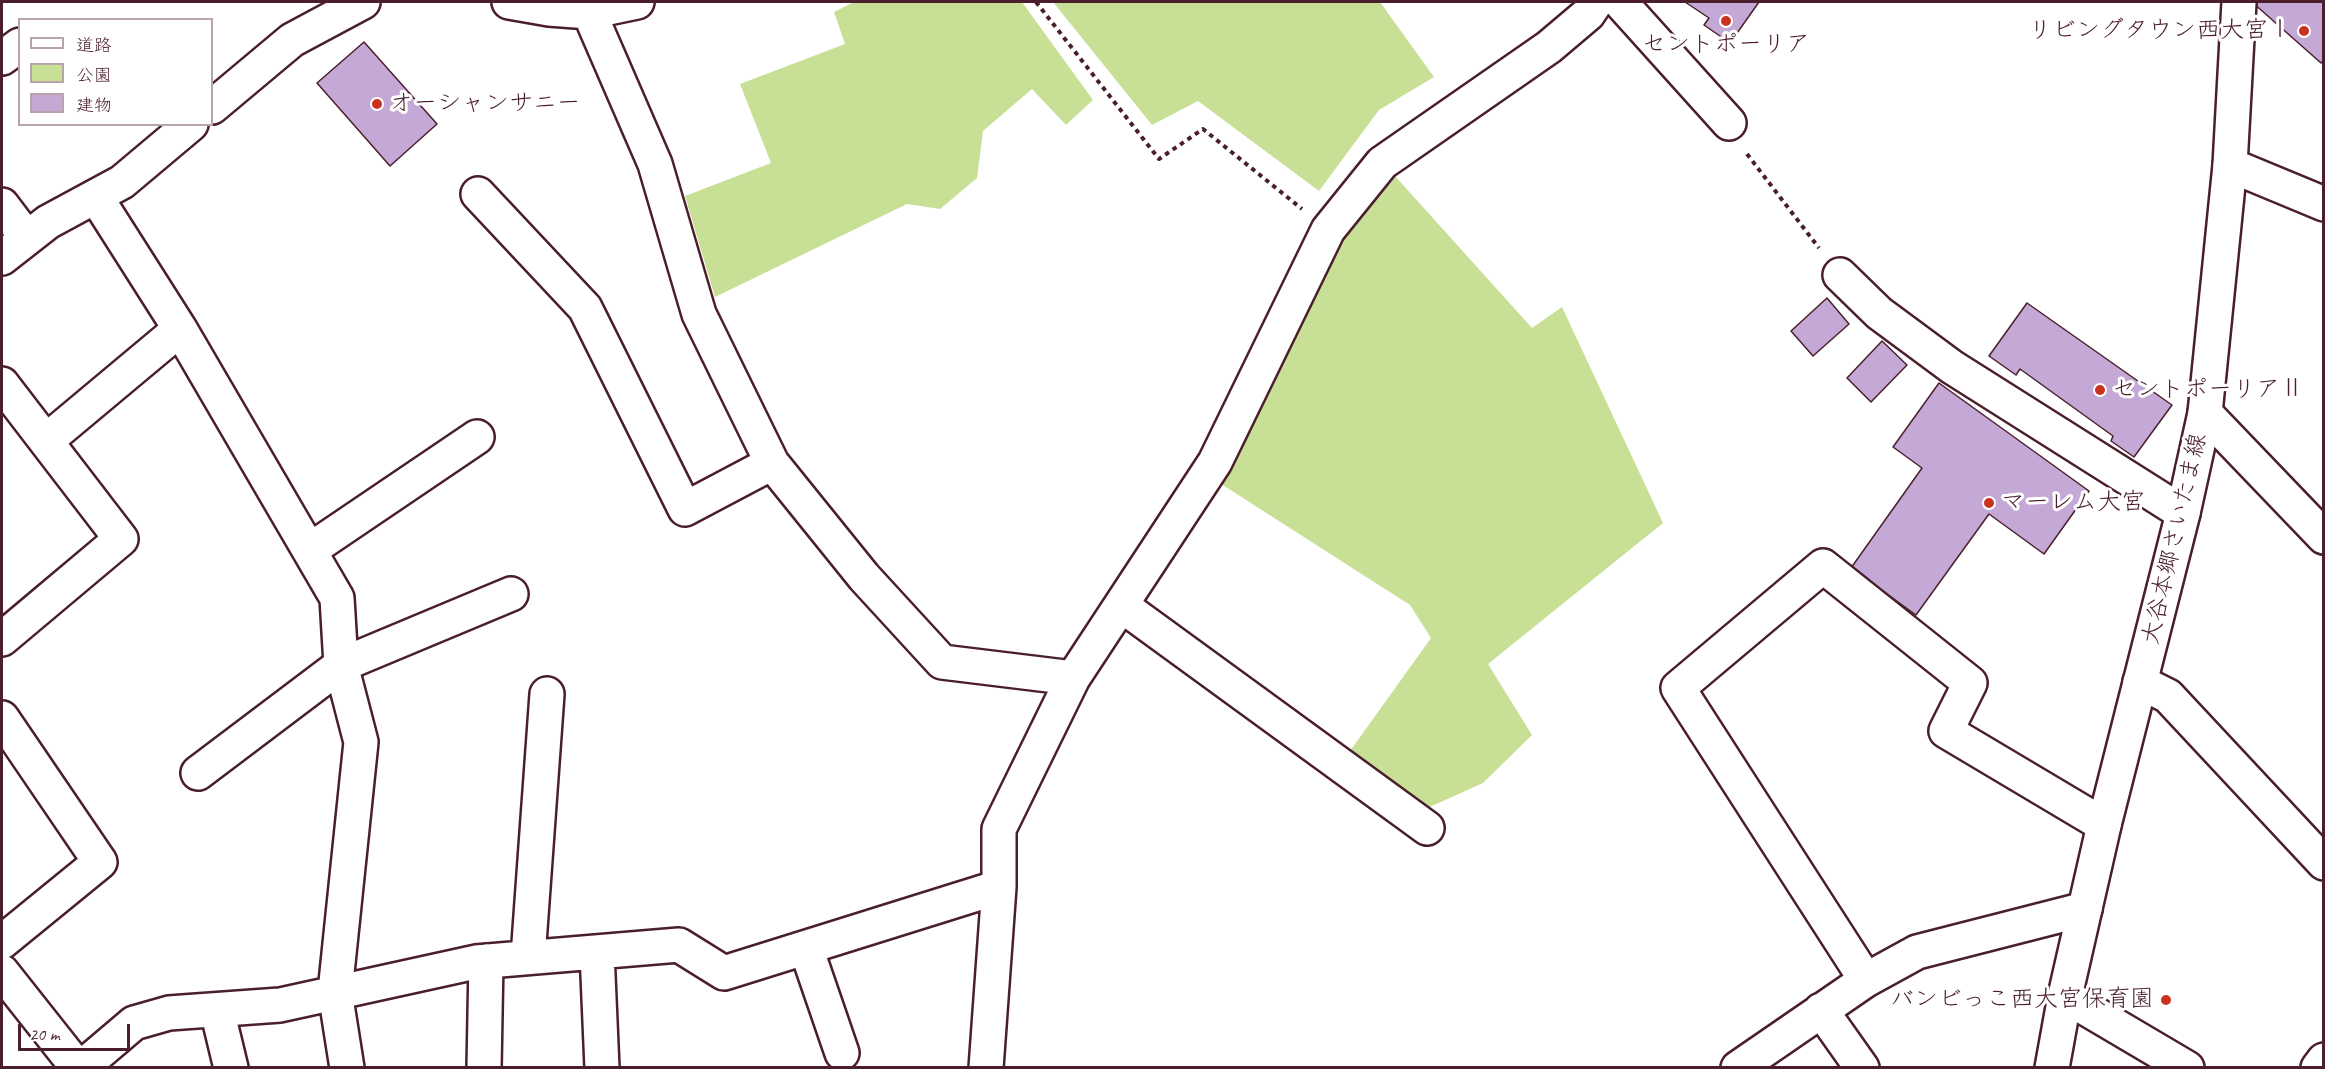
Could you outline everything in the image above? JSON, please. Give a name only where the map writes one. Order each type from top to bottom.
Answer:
[{"type":"street","points":[[213,106],[292,40],[363,2]]},
{"type":"street","points":[[509,2],[549,9],[590,12],[637,2]]},
{"type":"street","points":[[986,1068],[999,887],[999,829],[1073,678],[1215,462],[1328,230],[1382,163],[1549,47],[1588,14],[1596,2]]},
{"type":"street","points":[[1620,2],[1729,123]]},
{"type":"street","name":"大谷本郷さいたま線","points":[[2052,1068],[2065,996],[2104,825],[2183,513],[2205,413],[2230,165],[2239,2]]},
{"type":"street","points":[[590,12],[655,164],[699,314],[772,463],[864,577],[942,662],[1073,678]]},
{"type":"street","points":[[2,58],[18,46]]},
{"type":"street","points":[[2,258],[48,222],[122,182],[189,126]]},
{"type":"street","points":[[2230,165],[2324,204]]},
{"type":"street","points":[[478,194],[585,308],[685,509],[772,463]]},
{"type":"street","points":[[96,197],[180,329],[337,598],[341,665],[361,741],[335,992],[347,1068]]},
{"type":"street","points":[[2,205],[27,238]]},
{"type":"street","points":[[1840,275],[1879,313],[1952,367],[2183,513]]},
{"type":"street","points":[[45,441],[180,329]]},
{"type":"street","points":[[2,384],[121,539],[2,639]]},
{"type":"street","points":[[2205,413],[2324,537]]},
{"type":"street","points":[[310,550],[477,437]]},
{"type":"street","points":[[1866,980],[1678,688],[1823,566],[1970,683],[1946,731],[2104,825]]},
{"type":"street","points":[[198,773],[341,665],[511,594]]},
{"type":"street","points":[[1121,605],[1427,828]]},
{"type":"street","points":[[2140,682],[2168,696],[2324,863]]},
{"type":"street","points":[[528,957],[547,694]]},
{"type":"street","points":[[2,718],[100,862],[2,942]]},
{"type":"street","points":[[2,972],[79,1068],[134,1023],[169,1013],[280,1005],[486,961],[680,945],[724,973],[999,887]]},
{"type":"street","points":[[1738,1068],[1866,980],[1917,952],[2085,909]]},
{"type":"street","points":[[806,948],[842,1053]]},
{"type":"street","points":[[597,952],[602,1068]]},
{"type":"street","points":[[484,1068],[486,961]]},
{"type":"street","points":[[2065,996],[2187,1068]]},
{"type":"street","points":[[217,1010],[231,1068]]},
{"type":"street","points":[[1821,1010],[1862,1068]]},
{"type":"street","points":[[2318,1068],[2324,1060]]},
{"type":"path","points":[[1036,2],[1159,159],[1203,129],[1328,230]]},
{"type":"path","points":[[1729,123],[1746,153],[1840,275]]},
{"type":"green space","points":[[854,2],[1022,2],[1093,100],[1066,125],[1032,89],[983,131],[977,178],[940,209],[907,204],[715,297],[685,196],[771,163],[740,84],[845,44],[834,12]]},
{"type":"green space","points":[[1053,2],[1380,2],[1434,77],[1379,110],[1319,191],[1198,101],[1152,125]]},
{"type":"green space","points":[[1395,176],[1532,328],[1562,307],[1663,523],[1488,664],[1532,735],[1483,783],[1423,810],[1350,751],[1431,638],[1410,605],[1218,482],[1366,198]]},
{"type":"building","name":"セントポーリア","points":[[1685,2],[1759,2],[1730,43],[1704,25],[1709,18]]},
{"type":"building","name":"リビングタウン西大宮Ⅰ","points":[[2252,2],[2324,2],[2324,60],[2321,63]]},
{"type":"building","name":"オーシャンサニー","points":[[364,42],[437,124],[390,166],[317,83]]},
{"type":"building","points":[[1827,298],[1849,324],[1813,356],[1791,331]]},
{"type":"building","name":"セントポーリアⅡ","points":[[2027,303],[2172,405],[2134,457],[2111,441],[2113,436],[2020,369],[2016,375],[1989,356]]},
{"type":"building","points":[[1882,341],[1907,365],[1871,402],[1847,378]]},
{"type":"building","name":"マーレム大宮","points":[[1939,383],[2089,491],[2044,554],[1989,514],[1916,615],[1851,568],[1922,468],[1893,447]]},
{"type":"place","name":"セントポーリア","points":[[1726,21]]},
{"type":"place","name":"リビングタウン西大宮Ⅰ","points":[[2304,31]]},
{"type":"place","name":"オーシャンサニー","points":[[377,104]]},
{"type":"place","name":"セントポーリアⅡ","points":[[2100,390]]},
{"type":"place","name":"マーレム大宮","points":[[1989,503]]},
{"type":"place","name":"バンビっこ西大宮保育園","points":[[2166,1000]]}]
